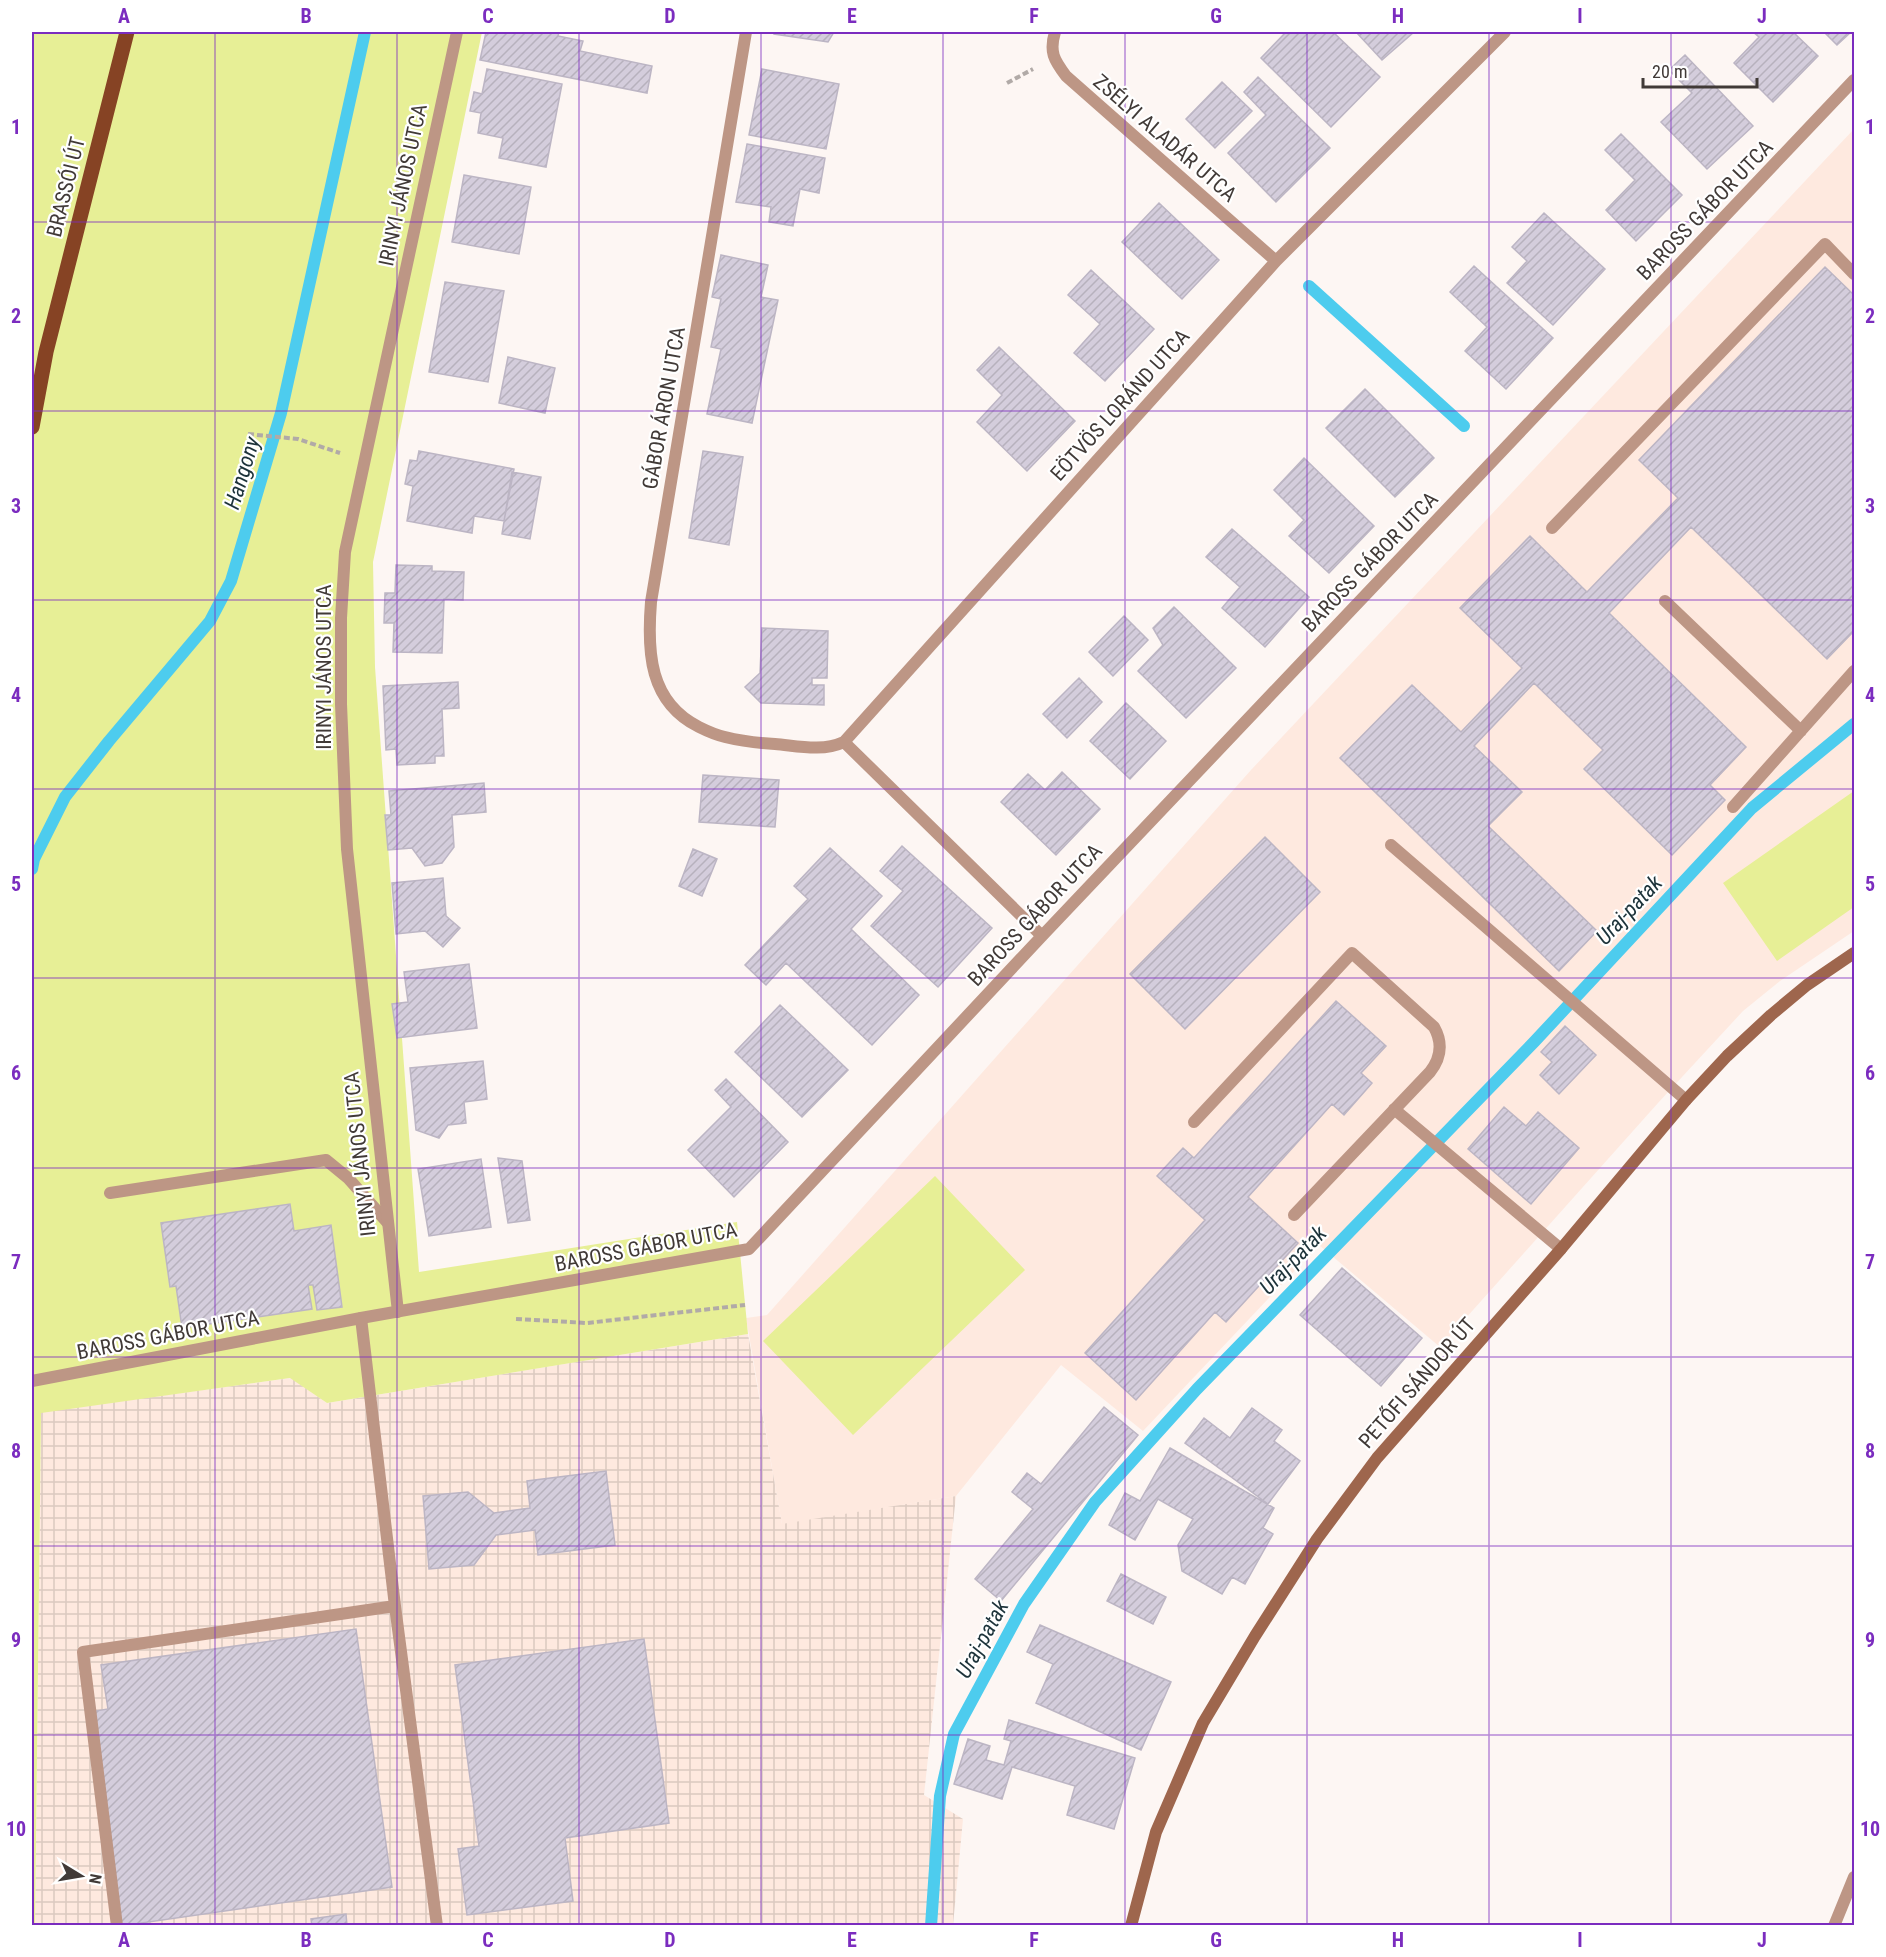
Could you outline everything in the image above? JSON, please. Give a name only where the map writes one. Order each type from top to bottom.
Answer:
[{"type":"main road","name":"BRASSÓI ÚT","points":[[32,427],[46,352],[127,32]]},
{"type":"main road","points":[[32,363],[46,352]]},
{"type":"street","name":"IRINYI JÁNOS UTCA","points":[[398,1312],[347,849],[341,704],[341,618],[345,552],[363,461],[457,32]]},
{"type":"street","name":"GÁBOR ÁRON UTCA","points":[[747,32],[651,602],[650,652],[656,677],[665,699],[687,721],[722,737],[744,741],[815,748],[833,747],[844,742]]},
{"type":"street","name":"ZSÉLYI ALADÁR UTCA","points":[[1055,32],[1051,42],[1053,58],[1065,76],[1276,261]]},
{"type":"street","name":"EÖTVÖS LORÁND UTCA","points":[[844,742],[1276,261],[1505,32]]},
{"type":"street","name":"BAROSS GÁBOR UTCA","points":[[32,1381],[361,1318],[749,1249],[1042,936],[1854,80]]},
{"type":"street","points":[[1551,528],[1825,244],[1854,274]]},
{"type":"street","points":[[1665,601],[1801,731]]},
{"type":"street","points":[[1733,807],[1854,671]]},
{"type":"street","points":[[844,742],[937,836],[1042,936]]},
{"type":"street","points":[[1391,845],[1686,1100]]},
{"type":"street","points":[[1194,1122],[1352,953],[1434,1027],[1439,1035],[1440,1052],[1437,1063],[1294,1215]]},
{"type":"street","name":"PETŐFI SÁNDOR ÚT","points":[[1131,1926],[1156,1832],[1203,1723],[1317,1539],[1377,1458],[1561,1249],[1686,1100],[1727,1056],[1807,985],[1854,953]]},
{"type":"street","points":[[1394,1109],[1561,1249]]},
{"type":"street","points":[[110,1193],[326,1160],[348,1178],[387,1222]]},
{"type":"street","points":[[361,1318],[395,1606],[437,1926]]},
{"type":"street","points":[[117,1926],[83,1652],[395,1606]]},
{"type":"street","points":[[1834,1926],[1854,1877]]},
{"type":"path","points":[[248,434],[298,439],[363,461]]},
{"type":"path","points":[[516,1319],[587,1323],[745,1305]]},
{"type":"shaded area","points":[[1854,129],[1854,931],[1780,981],[1743,1011],[1440,1347],[1319,1245],[1143,1431],[1061,1365],[956,1496],[782,1525],[746,1318],[767,1315],[1251,770]]},
{"type":"shaded area","points":[[748,1334],[782,1524],[956,1496],[924,1795],[963,1819],[953,1925],[35,1926],[41,1412],[291,1378],[327,1403]]},
{"type":"green space","points":[[32,32],[482,32],[373,562],[375,667],[419,1272],[737,1222],[748,1334],[327,1403],[290,1378],[41,1413],[35,1925],[32,1926]]},
{"type":"green space","points":[[1854,791],[1854,907],[1777,961],[1723,883]]},
{"type":"green space","points":[[935,1176],[1025,1270],[853,1435],[763,1341]]},
{"type":"building","points":[[486,32],[559,32],[558,36],[583,41],[580,51],[652,66],[647,93],[480,60]]},
{"type":"building","points":[[774,32],[834,32],[828,42],[774,34]]},
{"type":"building","points":[[1286,32],[1333,32],[1380,77],[1331,127],[1261,58]]},
{"type":"building","points":[[1356,32],[1414,32],[1382,60]]},
{"type":"building","points":[[1753,32],[1793,32],[1818,56],[1773,102],[1734,63],[1759,37]]},
{"type":"building","points":[[1824,32],[1851,32],[1837,45]]},
{"type":"building","points":[[1685,55],[1753,126],[1707,169],[1661,122],[1692,93],[1669,70]]},
{"type":"building","points":[[487,69],[562,84],[546,167],[499,158],[503,138],[478,133],[481,113],[470,111],[474,92],[482,94]]},
{"type":"building","points":[[762,69],[839,84],[826,149],[749,135]]},
{"type":"building","points":[[1258,77],[1330,148],[1276,202],[1228,153],[1266,115],[1244,92]]},
{"type":"building","points":[[1222,82],[1252,111],[1215,148],[1186,119]]},
{"type":"building","points":[[1621,134],[1682,195],[1636,241],[1606,210],[1635,180],[1605,150]]},
{"type":"building","points":[[747,144],[825,158],[819,193],[800,189],[793,226],[769,222],[771,207],[736,202]]},
{"type":"building","points":[[464,175],[531,187],[519,254],[452,242]]},
{"type":"building","points":[[1159,203],[1219,260],[1182,299],[1122,242]]},
{"type":"building","points":[[1544,213],[1605,269],[1553,325],[1507,283],[1527,261],[1512,247]]},
{"type":"building","points":[[721,255],[768,265],[761,297],[778,300],[752,423],[707,414],[721,349],[711,347],[721,299],[712,297]]},
{"type":"building","points":[[1474,266],[1553,338],[1506,389],[1465,351],[1487,327],[1450,292]]},
{"type":"building","points":[[1825,267],[1854,295],[1854,631],[1827,659],[1691,527],[1609,613],[1746,747],[1710,785],[1725,800],[1672,855],[1584,769],[1603,750],[1534,683],[1474,746],[1522,792],[1488,826],[1597,931],[1559,971],[1340,758],[1412,685],[1461,732],[1522,668],[1460,608],[1530,536],[1587,592],[1678,498],[1639,460]]},
{"type":"building","points":[[1091,270],[1154,329],[1105,381],[1074,353],[1100,324],[1068,295]]},
{"type":"building","points":[[445,282],[504,291],[488,382],[429,372]]},
{"type":"building","points":[[999,347],[1075,421],[1027,471],[977,422],[1002,395],[977,370]]},
{"type":"building","points":[[508,357],[555,368],[545,413],[499,403]]},
{"type":"building","points":[[1365,389],[1434,458],[1395,497],[1326,428]]},
{"type":"building","points":[[419,451],[514,469],[504,521],[474,516],[472,533],[407,521],[413,486],[405,484],[410,460],[417,461]]},
{"type":"building","points":[[703,451],[743,457],[729,545],[689,538]]},
{"type":"building","points":[[1304,458],[1374,526],[1329,573],[1289,536],[1304,520],[1274,490]]},
{"type":"building","points":[[512,472],[541,477],[530,539],[502,534]]},
{"type":"building","points":[[1232,529],[1309,597],[1265,647],[1222,608],[1240,587],[1206,557]]},
{"type":"building","points":[[396,565],[432,566],[432,571],[464,572],[463,600],[444,599],[442,653],[393,652],[394,623],[384,623],[385,593],[395,593]]},
{"type":"building","points":[[1174,607],[1236,668],[1186,718],[1138,671],[1163,645],[1153,628]]},
{"type":"building","points":[[1124,616],[1148,640],[1113,676],[1089,652]]},
{"type":"building","points":[[762,628],[828,631],[827,678],[812,678],[812,685],[824,685],[824,705],[761,703],[745,687],[760,673]]},
{"type":"building","points":[[1079,678],[1102,702],[1067,738],[1043,714]]},
{"type":"building","points":[[458,682],[459,708],[442,709],[444,756],[435,756],[435,763],[397,765],[396,749],[386,750],[383,686]]},
{"type":"building","points":[[1126,703],[1166,741],[1130,779],[1090,741]]},
{"type":"building","points":[[1062,772],[1100,809],[1056,855],[1001,802],[1028,774],[1045,790]]},
{"type":"building","points":[[703,775],[779,780],[775,827],[699,822]]},
{"type":"building","points":[[484,783],[486,812],[452,815],[454,847],[442,863],[425,866],[412,848],[388,850],[385,815],[391,815],[389,791]]},
{"type":"building","points":[[1265,837],[1320,892],[1185,1029],[1130,974]]},
{"type":"building","points":[[902,846],[992,928],[938,987],[871,926],[903,891],[880,871]]},
{"type":"building","points":[[830,848],[882,896],[851,929],[919,995],[872,1045],[786,963],[766,985],[745,965],[808,899],[794,886]]},
{"type":"building","points":[[693,849],[717,859],[702,896],[679,886]]},
{"type":"building","points":[[443,878],[446,916],[460,928],[443,947],[425,931],[396,934],[392,883]]},
{"type":"building","points":[[469,964],[477,1028],[397,1038],[392,1004],[408,1002],[404,972]]},
{"type":"building","points":[[1336,1001],[1386,1046],[1361,1073],[1372,1083],[1344,1115],[1332,1104],[1248,1197],[1298,1243],[1226,1322],[1215,1312],[1136,1400],[1085,1353],[1205,1220],[1157,1176],[1183,1148],[1194,1158]]},
{"type":"building","points":[[780,1005],[848,1070],[802,1117],[735,1052]]},
{"type":"building","points":[[1565,1026],[1596,1055],[1559,1094],[1540,1075],[1552,1062],[1541,1052]]},
{"type":"building","points":[[483,1061],[487,1099],[464,1102],[466,1123],[448,1125],[439,1138],[416,1130],[410,1068]]},
{"type":"building","points":[[726,1079],[788,1142],[734,1197],[688,1150],[731,1107],[715,1090]]},
{"type":"building","points":[[1504,1107],[1526,1126],[1538,1112],[1579,1148],[1531,1204],[1468,1149]]},
{"type":"building","points":[[498,1158],[522,1161],[530,1220],[508,1223]]},
{"type":"building","points":[[481,1159],[491,1227],[429,1236],[418,1169]]},
{"type":"building","points":[[290,1204],[294,1231],[331,1225],[342,1307],[317,1310],[313,1285],[308,1285],[312,1309],[182,1328],[176,1286],[170,1287],[161,1223]]},
{"type":"building","points":[[1342,1268],[1422,1338],[1381,1386],[1300,1315]]},
{"type":"building","points":[[1104,1407],[1138,1435],[1001,1601],[975,1579],[1033,1509],[1012,1492],[1027,1473],[1041,1484]]},
{"type":"building","points":[[1252,1408],[1282,1430],[1274,1441],[1300,1461],[1268,1504],[1185,1443],[1204,1418],[1230,1438]]},
{"type":"building","points":[[1170,1448],[1274,1508],[1263,1528],[1273,1534],[1245,1584],[1232,1577],[1222,1594],[1182,1571],[1178,1545],[1193,1519],[1158,1499],[1135,1540],[1109,1525],[1125,1493],[1140,1501]]},
{"type":"building","points":[[606,1471],[615,1545],[538,1555],[535,1530],[496,1535],[474,1565],[429,1569],[423,1496],[468,1492],[494,1513],[530,1508],[527,1481]]},
{"type":"building","points":[[1121,1574],[1166,1597],[1153,1624],[1107,1601]]},
{"type":"building","points":[[1040,1625],[1171,1682],[1141,1750],[1036,1703],[1053,1664],[1027,1652]]},
{"type":"building","points":[[356,1629],[392,1887],[121,1926],[90,1712],[108,1709],[101,1665]]},
{"type":"building","points":[[644,1639],[669,1823],[565,1838],[573,1901],[467,1915],[458,1849],[479,1846],[455,1665]]},
{"type":"building","points":[[1009,1720],[1135,1758],[1114,1829],[1067,1815],[1075,1786],[1012,1767],[1002,1799],[954,1784],[968,1739],[990,1746],[986,1760],[1004,1765],[1011,1741],[1004,1739]]},
{"type":"building","points":[[346,1914],[347,1926],[312,1926],[311,1919]]},
{"type":"waterway","name":"Hangony","points":[[32,869],[34,859],[65,797],[210,621],[231,581],[281,413],[365,32]]},
{"type":"waterway","points":[[1309,286],[1464,426]]},
{"type":"waterway","name":"Uraj-patak","points":[[931,1926],[940,1796],[954,1734],[1024,1604],[1095,1502],[1197,1389],[1535,1041],[1752,808],[1854,724]]}]
